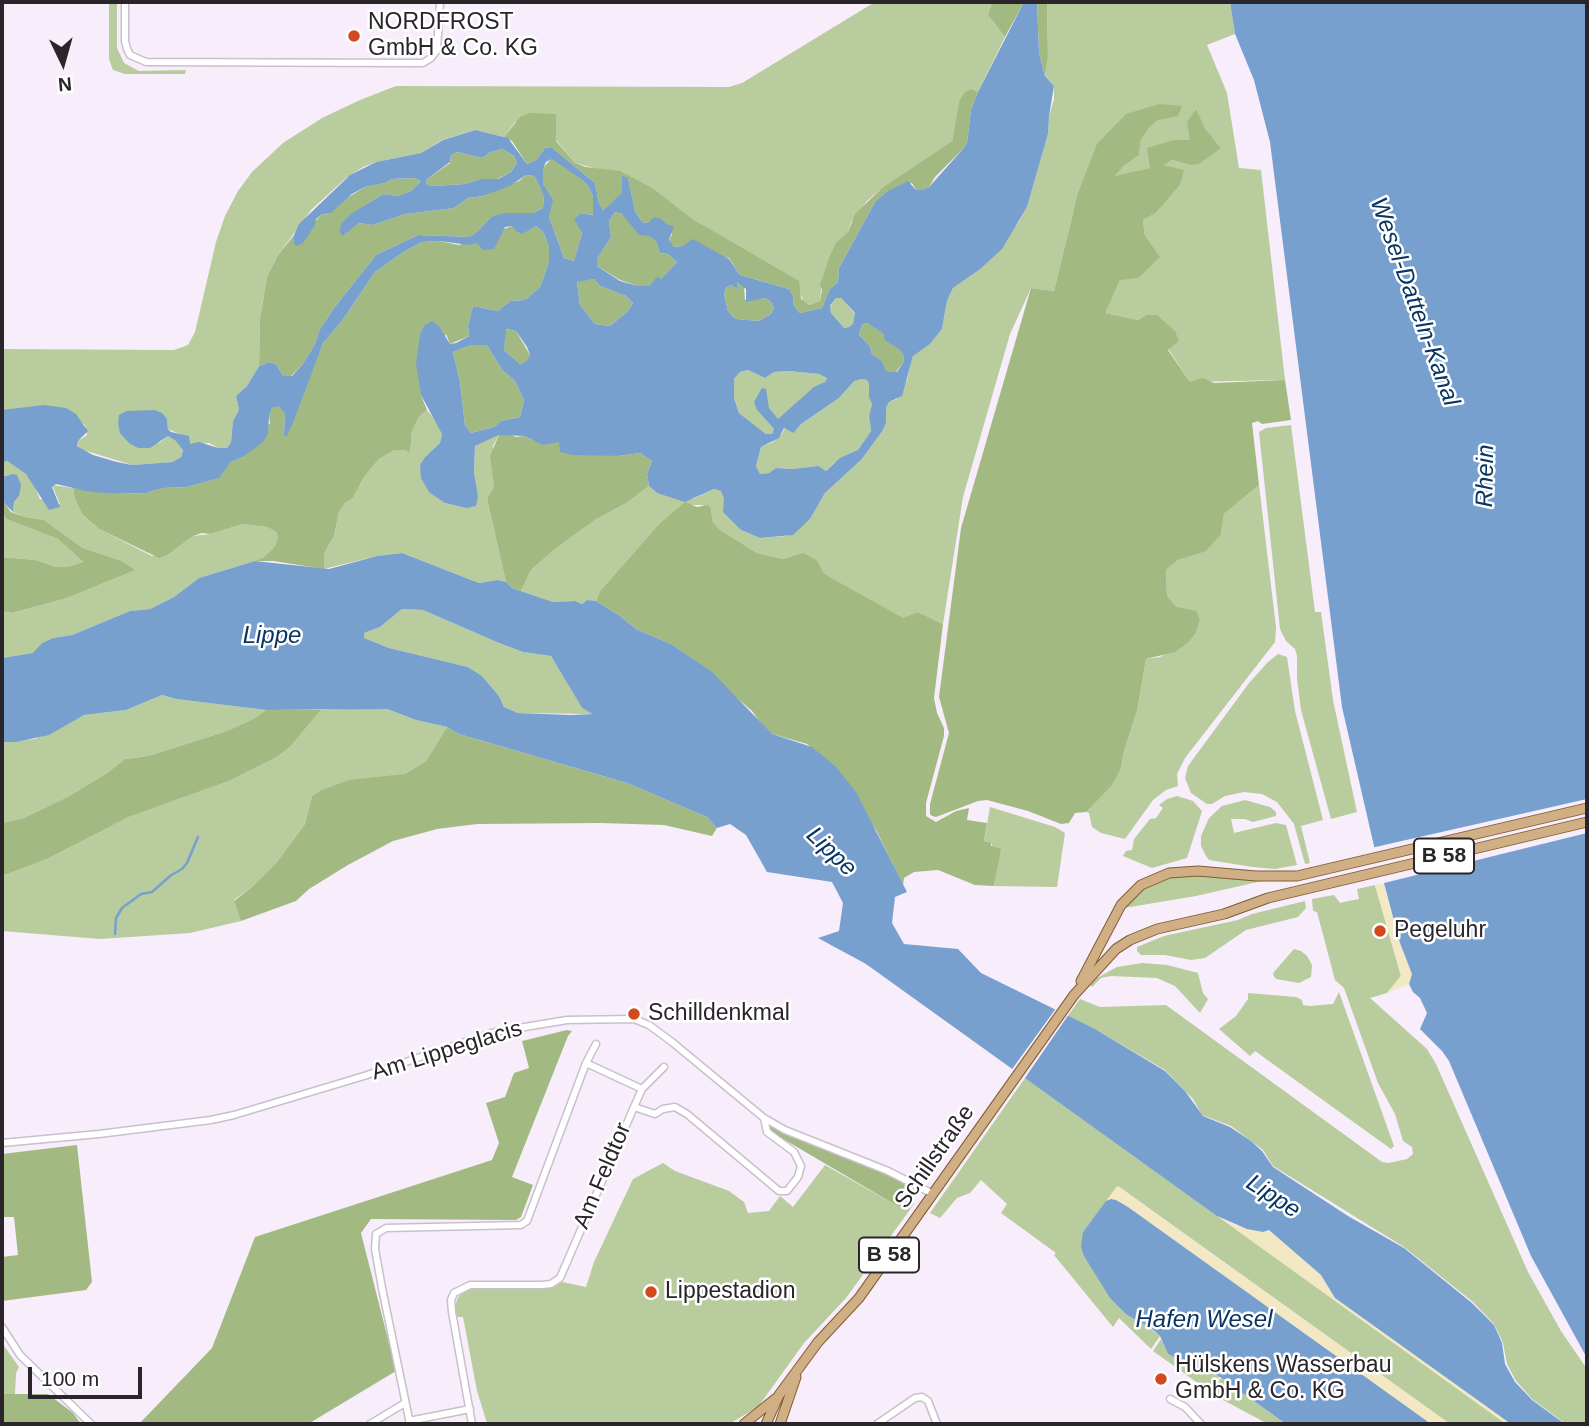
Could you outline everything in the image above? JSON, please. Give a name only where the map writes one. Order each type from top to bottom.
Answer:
[{"type":"main road","name":"B 58","points":[[1074,995],[1121,905],[1151,879],[1185,871],[1297,876],[1587,808]]},
{"type":"main road","name":"B 58","points":[[1074,995],[1101,963],[1130,940],[1157,929],[1224,914],[1268,898],[1587,822]]},
{"type":"main road","name":"Schillstraße","points":[[766,1424],[779,1395],[818,1342],[859,1298],[1074,995]]},
{"type":"main road","name":"Schillstraße","points":[[780,1424],[797,1372]]},
{"type":"main road","points":[[744,1424],[779,1395]]},
{"type":"main road","points":[[785,1409],[789,1424]]},
{"type":"street","points":[[125,2],[127,48],[131,55],[146,62],[385,63],[423,63],[431,58],[439,41],[440,2]]},
{"type":"street","name":"Am Lippeglacis","points":[[2,1143],[99,1134],[234,1115],[364,1076],[495,1032],[545,1022],[634,1019],[649,1025],[764,1118],[785,1130],[888,1171],[933,1194]]},
{"type":"street","points":[[470,1409],[410,1422],[375,1249],[376,1234],[386,1227],[521,1225],[527,1220],[586,1063],[596,1044]]},
{"type":"street","points":[[586,1063],[642,1089]]},
{"type":"street","points":[[634,1107],[642,1089],[664,1067]]},
{"type":"street","name":"Am Feldtor","points":[[472,1424],[452,1312],[451,1300],[454,1293],[470,1284],[542,1285],[551,1284],[560,1278],[634,1107],[655,1114],[675,1107],[779,1191],[787,1191],[798,1177],[801,1166],[794,1152],[767,1132],[764,1118]]},
{"type":"street","points":[[2,1327],[20,1355],[88,1424]]},
{"type":"street","points":[[877,1424],[915,1398],[922,1397],[928,1401],[937,1424]]},
{"type":"street","points":[[1170,1399],[1185,1407],[1201,1424]]},
{"type":"street","points":[[370,1424],[405,1403]]},
{"type":"green space","points":[[109,2],[117,2],[117,48],[124,63],[139,71],[186,70],[185,74],[125,74],[113,70],[109,59]]},
{"type":"green space","points":[[875,2],[992,2],[988,15],[1005,37],[978,92],[972,89],[959,101],[952,141],[883,187],[867,201],[851,222],[822,279],[820,301],[809,305],[804,303],[800,293],[654,189],[575,163],[556,140],[515,122],[504,137],[474,130],[442,140],[421,153],[363,167],[346,178],[311,210],[278,255],[267,277],[260,319],[259,366],[247,386],[236,396],[239,410],[233,421],[231,442],[227,448],[218,448],[209,443],[190,445],[184,436],[168,429],[167,419],[158,444],[168,436],[175,439],[183,449],[181,457],[174,462],[132,465],[83,450],[77,445],[78,441],[87,435],[85,425],[79,421],[2,410],[2,349],[174,350],[188,345],[195,332],[216,242],[238,191],[252,172],[283,143],[322,118],[360,100],[396,86],[729,87],[742,83]]},
{"type":"green space","points":[[992,2],[1024,2],[1005,37],[988,15]]},
{"type":"green space","points":[[1037,2],[1047,2],[1048,57],[1045,76],[1039,53]]},
{"type":"green space","points":[[1047,2],[1230,2],[1235,34],[1207,45],[1227,93],[1239,168],[1261,170],[1285,380],[1190,382],[1146,315],[1138,320],[1104,313],[1145,236],[1143,220],[1156,213],[1180,185],[1183,170],[1161,165],[1172,160],[1191,165],[1221,148],[1205,128],[1195,109],[1190,140],[1174,140],[1150,168],[1114,177],[1139,155],[1141,140],[1158,120],[1159,104],[1077,196],[1054,291],[1031,288],[1010,334],[963,497],[943,624],[918,612],[903,619],[824,573],[817,560],[810,557],[784,559],[757,553],[719,529],[713,522],[711,509],[702,505],[689,505],[658,525],[600,591],[596,601],[587,600],[582,604],[575,601],[553,602],[521,591],[531,570],[555,549],[649,486],[657,493],[693,499],[714,489],[722,491],[741,530],[760,538],[786,536],[810,519],[825,493],[862,459],[883,430],[886,408],[889,402],[897,399],[907,380],[913,355],[930,344],[942,329],[947,301],[953,288],[979,270],[1018,223],[1027,207],[1048,134],[1054,99],[1054,86],[1045,76],[1048,57]]},
{"type":"green space","points":[[972,89],[978,92],[971,110],[967,143],[963,149],[935,177],[929,187],[916,190],[912,183],[886,192],[875,202],[839,268],[838,282],[829,290],[822,308],[800,313],[794,306],[789,289],[740,275],[729,258],[683,246],[674,247],[669,241],[672,234],[642,222],[635,211],[628,178],[623,193],[603,210],[595,183],[551,147],[545,148],[536,160],[527,164],[512,141],[504,137],[520,117],[530,113],[556,114],[556,141],[575,163],[620,171],[654,189],[694,220],[799,281],[801,299],[809,305],[820,301],[820,285],[829,258],[836,243],[848,232],[855,214],[883,187],[952,141],[959,101],[965,92]]},
{"type":"green space","points":[[1159,104],[1182,106],[1178,116],[1158,120],[1149,128],[1141,140],[1139,155],[1115,176],[1150,168],[1147,148],[1174,140],[1190,140],[1187,122],[1196,109],[1205,128],[1221,148],[1199,164],[1191,165],[1172,160],[1163,165],[1184,170],[1180,185],[1156,213],[1143,220],[1145,236],[1160,257],[1138,278],[1120,280],[1105,313],[1138,320],[1146,315],[1157,315],[1175,331],[1179,341],[1168,350],[1190,382],[1203,378],[1214,383],[1285,380],[1291,420],[1252,423],[1259,485],[1224,514],[1221,534],[1206,551],[1178,560],[1166,570],[1167,596],[1177,607],[1196,611],[1200,620],[1196,633],[1189,642],[1175,652],[1146,659],[1137,711],[1121,768],[1112,785],[1086,812],[1075,813],[1069,823],[1061,824],[1028,811],[987,800],[932,816],[930,804],[949,733],[939,697],[961,528],[1031,288],[1054,291],[1077,196],[1097,144],[1126,114]]},
{"type":"green space","points":[[502,149],[514,156],[517,163],[511,172],[497,179],[481,179],[465,184],[427,185],[426,180],[450,163],[451,155],[457,152],[482,158]]},
{"type":"green space","points":[[552,158],[581,179],[593,196],[594,215],[580,213],[575,218],[582,233],[574,261],[564,258],[549,217],[550,195],[545,192],[543,168]]},
{"type":"green space","points":[[526,175],[534,176],[540,187],[544,196],[543,208],[533,213],[491,217],[469,237],[418,235],[376,255],[334,308],[302,365],[291,376],[283,376],[276,364],[269,362],[259,366],[260,319],[267,277],[278,255],[294,235],[294,244],[321,215],[328,214],[365,187],[392,179],[414,178],[421,181],[411,191],[398,196],[383,194],[367,204],[347,231],[359,223],[372,225],[406,214],[454,208],[468,198],[483,196],[519,181]]},
{"type":"green space","points":[[615,212],[622,214],[656,241],[660,253],[668,254],[677,262],[650,286],[638,286],[620,280],[597,266],[597,259],[611,237],[609,221]]},
{"type":"green space","points":[[512,226],[529,229],[536,226],[544,233],[549,247],[549,262],[540,287],[525,300],[510,301],[498,311],[473,306],[468,326],[469,336],[450,344],[446,334],[421,395],[427,410],[419,417],[412,431],[410,453],[395,450],[379,459],[364,477],[353,498],[345,503],[339,512],[334,536],[324,554],[324,569],[255,561],[264,557],[275,546],[278,538],[276,532],[267,527],[243,524],[210,534],[202,533],[159,558],[99,529],[82,514],[73,488],[113,494],[146,493],[163,488],[187,487],[218,478],[231,462],[243,457],[270,423],[272,408],[279,405],[285,414],[284,435],[323,343],[342,321],[375,272],[422,242],[439,241],[459,245]]},
{"type":"green space","points":[[594,279],[600,286],[626,296],[633,303],[628,311],[610,326],[595,324],[580,305],[577,281]]},
{"type":"green space","points":[[737,282],[744,286],[745,300],[764,298],[770,301],[774,308],[771,314],[759,321],[733,317],[728,311],[724,294],[726,288],[731,285],[737,289]]},
{"type":"green space","points":[[836,298],[841,298],[855,314],[853,324],[849,327],[844,328],[831,313],[830,307]]},
{"type":"green space","points":[[867,323],[885,334],[885,341],[900,349],[903,354],[904,361],[896,372],[885,371],[882,361],[872,354],[870,346],[859,335],[862,325]]},
{"type":"green space","points":[[505,329],[516,331],[530,355],[528,361],[520,364],[504,350]]},
{"type":"green space","points":[[471,345],[487,345],[502,370],[515,381],[524,400],[520,417],[471,433],[465,425],[453,352]]},
{"type":"green space","points":[[748,370],[765,378],[774,372],[789,371],[819,374],[827,378],[777,420],[769,408],[762,388],[757,410],[774,429],[772,434],[766,434],[739,413],[734,398],[734,379],[740,372]]},
{"type":"green space","points":[[854,380],[867,380],[869,384],[872,404],[869,416],[871,431],[858,450],[834,463],[826,471],[817,466],[777,468],[760,474],[756,466],[761,447],[773,442],[785,428],[795,432],[799,426],[839,398]]},
{"type":"green space","points":[[427,410],[437,422],[442,434],[440,443],[426,456],[445,503],[466,508],[478,496],[474,472],[475,446],[499,435],[493,446],[494,486],[487,499],[506,582],[498,580],[479,583],[402,553],[324,569],[324,554],[334,536],[339,512],[345,503],[353,498],[364,477],[379,459],[395,450],[410,452],[412,431],[419,417]]},
{"type":"green space","points":[[1291,425],[1315,612],[1321,612],[1333,700],[1357,812],[1331,819],[1301,710],[1297,656],[1280,629],[1259,432],[1266,428]]},
{"type":"green space","points":[[508,434],[532,440],[560,442],[599,454],[618,456],[640,453],[652,461],[647,474],[649,486],[555,549],[531,570],[521,591],[506,582],[487,499],[494,486],[490,456],[499,435]]},
{"type":"green space","points":[[7,461],[26,474],[40,499],[60,504],[52,485],[73,488],[82,514],[99,529],[152,556],[169,554],[193,536],[243,524],[267,527],[276,532],[278,538],[275,546],[264,557],[199,578],[174,597],[150,609],[130,611],[72,635],[53,638],[42,643],[34,653],[2,658],[2,611],[12,613],[67,598],[136,570],[122,561],[83,548],[44,520],[13,512],[14,502],[19,496],[9,475],[2,477],[2,463]]},
{"type":"green space","points":[[1259,485],[1276,627],[1275,642],[1185,758],[1177,774],[1178,786],[1166,790],[1153,800],[1125,839],[1101,833],[1092,827],[1089,813],[1086,812],[1121,768],[1137,711],[1146,659],[1160,657],[1189,642],[1196,633],[1200,620],[1177,607],[1167,596],[1166,570],[1178,560],[1206,550],[1221,533],[1224,514]]},
{"type":"green space","points":[[2,494],[11,512],[44,520],[83,548],[122,561],[136,570],[67,598],[12,613],[2,611],[2,557],[36,560],[56,567],[83,562],[58,539],[6,519],[2,511]]},
{"type":"green space","points":[[685,502],[697,507],[708,505],[713,522],[719,529],[757,553],[784,559],[803,553],[817,560],[824,573],[830,577],[903,618],[918,612],[943,624],[934,698],[944,736],[926,803],[926,816],[936,822],[956,811],[969,808],[967,820],[987,823],[984,841],[1001,849],[994,886],[975,885],[938,870],[914,872],[904,878],[903,885],[876,830],[826,760],[807,744],[772,734],[752,711],[691,658],[671,644],[636,629],[596,601],[600,591],[658,525]]},
{"type":"green space","points":[[2,511],[6,519],[58,539],[83,562],[56,567],[36,560],[2,557]]},
{"type":"green space","points":[[402,609],[423,610],[523,652],[551,656],[582,708],[595,714],[518,713],[504,707],[499,696],[482,676],[468,667],[389,648],[364,638],[364,633],[380,627]]},
{"type":"green space","points":[[1278,654],[1287,657],[1295,711],[1323,820],[1301,826],[1310,863],[1305,864],[1294,824],[1277,802],[1262,794],[1244,792],[1207,804],[1191,793],[1185,778],[1188,766],[1249,683]]},
{"type":"green space","points":[[162,695],[266,710],[227,731],[148,756],[125,759],[71,795],[24,818],[2,823],[2,742],[35,739],[84,715],[126,710]]},
{"type":"green space","points":[[387,709],[416,720],[447,727],[426,761],[405,774],[312,796],[305,824],[277,862],[234,900],[241,921],[190,933],[100,939],[2,931],[2,876],[47,859],[129,817],[229,781],[277,757],[290,747],[321,710]]},
{"type":"green space","points":[[266,710],[321,710],[290,747],[277,757],[229,781],[129,817],[47,859],[2,876],[2,823],[24,818],[71,795],[125,759],[148,756],[227,731]]},
{"type":"green space","points":[[447,727],[459,734],[627,783],[707,817],[717,828],[712,836],[664,825],[600,823],[477,824],[437,829],[393,841],[309,889],[296,901],[241,921],[234,901],[277,862],[305,824],[312,796],[349,780],[405,774],[426,761]]},
{"type":"green space","points":[[1177,796],[1193,801],[1202,811],[1187,858],[1152,868],[1123,856],[1126,851],[1132,850],[1134,839],[1150,819],[1156,818],[1163,808],[1159,805]]},
{"type":"green space","points":[[1245,800],[1270,807],[1276,812],[1276,816],[1253,822],[1231,819],[1234,833],[1276,823],[1286,825],[1297,865],[1275,869],[1209,860],[1201,846],[1201,836],[1209,818],[1222,806]]},
{"type":"green space","points":[[990,807],[1055,827],[1065,833],[1057,887],[994,886],[1000,851],[984,841]]},
{"type":"green space","points":[[1181,874],[1275,878],[1196,896],[1124,908],[1145,888]]},
{"type":"green space","points":[[1375,885],[1401,976],[1387,993],[1370,998],[1427,1049],[1436,1064],[1528,1272],[1561,1331],[1587,1369],[1587,1424],[1566,1424],[1532,1399],[1516,1381],[1507,1364],[1503,1343],[1494,1324],[1473,1302],[1404,1247],[1273,1166],[1263,1150],[1231,1126],[1202,1115],[1193,1099],[1165,1070],[1095,1029],[1067,1017],[1080,999],[1100,1007],[1166,1005],[1382,1162],[1407,1159],[1413,1154],[1412,1147],[1403,1141],[1395,1114],[1378,1083],[1344,988],[1335,980],[1317,912],[1313,911],[1312,899],[1334,895],[1340,903],[1359,899],[1357,889]]},
{"type":"green space","points":[[1305,901],[1306,908],[1298,917],[1246,930],[1205,958],[1191,960],[1165,955],[1141,955],[1137,951],[1137,947],[1164,936],[1238,920]]},
{"type":"green space","points":[[1294,949],[1307,956],[1312,965],[1311,977],[1299,983],[1276,979],[1274,972]]},
{"type":"green space","points":[[1142,963],[1167,965],[1198,973],[1203,993],[1208,999],[1200,1013],[1175,986],[1157,978],[1111,976],[1101,978],[1092,987],[1090,985],[1117,967]]},
{"type":"green space","points":[[1339,992],[1394,1146],[1391,1149],[1255,1051],[1250,1056],[1219,1029],[1236,1016],[1248,999],[1248,993],[1296,997],[1302,1000],[1303,1005],[1310,1006],[1333,1004]]},
{"type":"green space","points":[[572,1031],[512,1177],[533,1185],[521,1217],[516,1220],[371,1219],[361,1233],[396,1371],[308,1424],[139,1424],[212,1348],[255,1237],[492,1160],[499,1143],[486,1103],[505,1097],[514,1073],[529,1068],[522,1041]]},
{"type":"green space","points":[[1025,1078],[1506,1424],[1450,1424],[1118,1186],[1083,1232],[1127,1315],[1142,1322],[1160,1336],[1151,1349],[1119,1318],[1113,1327],[1054,1255],[1056,1253],[1001,1213],[1007,1204],[981,1180],[970,1193],[957,1198],[940,1218],[930,1213]]},
{"type":"green space","points":[[770,1124],[896,1179],[911,1189],[910,1192],[899,1207],[768,1130]]},
{"type":"green space","points":[[77,1145],[92,1282],[86,1290],[2,1301],[2,1257],[18,1255],[14,1217],[2,1217],[2,1154]]},
{"type":"green space","name":"Lippestadion","points":[[663,1163],[675,1171],[729,1191],[744,1202],[748,1213],[769,1211],[780,1196],[793,1207],[825,1165],[899,1207],[911,1189],[914,1204],[846,1298],[804,1343],[758,1407],[734,1421],[728,1424],[487,1423],[477,1391],[463,1317],[456,1317],[458,1297],[470,1288],[552,1288],[562,1282],[586,1287],[594,1262],[633,1179]]},
{"type":"green space","points":[[1161,1339],[1168,1354],[1199,1373],[1213,1372],[1220,1376],[1209,1391],[1153,1351]]},
{"type":"green space","points":[[2,1343],[19,1367],[15,1394],[2,1394]]},
{"type":"green space","points":[[1221,1378],[1286,1424],[1268,1424],[1210,1393]]},
{"type":"green space","points":[[2,1394],[48,1394],[73,1413],[81,1424],[2,1424]]},
{"type":"sand","points":[[1383,883],[1412,974],[1409,984],[1387,993],[1401,976],[1375,885]]},
{"type":"sand","points":[[1117,1186],[1450,1424],[1431,1424],[1128,1207],[1111,1199],[1106,1201]]},
{"type":"sand","points":[[1217,1216],[1234,1225],[1263,1232],[1269,1230],[1321,1275],[1335,1298],[1511,1424],[1506,1424]]},
{"type":"water","points":[[1024,2],[1037,2],[1039,53],[1045,76],[1054,86],[1048,134],[1027,207],[1002,249],[979,270],[953,288],[947,301],[942,329],[930,344],[913,356],[902,396],[889,402],[886,408],[883,430],[862,459],[825,493],[810,519],[793,535],[760,538],[741,530],[723,512],[724,498],[721,491],[714,489],[685,502],[657,493],[649,486],[647,474],[652,461],[640,453],[618,456],[573,455],[560,452],[559,442],[543,445],[524,436],[499,435],[475,446],[474,472],[478,496],[476,506],[466,508],[445,503],[429,492],[421,478],[420,465],[440,443],[442,434],[421,395],[416,363],[420,335],[424,326],[432,321],[439,326],[450,344],[456,343],[469,336],[468,326],[473,306],[498,311],[510,301],[525,300],[540,287],[549,262],[549,247],[544,233],[536,226],[522,234],[512,226],[505,227],[494,249],[483,250],[477,243],[469,245],[422,242],[375,272],[342,321],[323,343],[286,437],[285,414],[279,406],[272,408],[268,434],[263,442],[243,457],[231,462],[219,478],[187,487],[163,488],[146,493],[113,494],[56,484],[52,487],[60,507],[49,510],[26,474],[7,461],[2,463],[2,410],[44,405],[66,408],[76,414],[88,431],[78,441],[77,446],[93,455],[117,462],[132,465],[173,462],[181,457],[183,450],[168,436],[150,448],[138,448],[129,443],[120,433],[118,423],[119,415],[127,411],[154,410],[167,419],[171,432],[189,436],[190,444],[199,442],[227,448],[231,442],[233,421],[239,410],[236,396],[247,386],[259,366],[269,362],[276,364],[283,376],[292,376],[314,346],[320,329],[334,308],[376,255],[418,235],[469,237],[491,217],[504,213],[533,213],[543,208],[544,197],[540,187],[534,176],[526,175],[510,186],[483,196],[468,198],[454,208],[406,214],[372,225],[359,223],[342,236],[341,224],[351,214],[383,194],[398,196],[411,191],[421,181],[414,178],[392,179],[352,194],[331,213],[316,219],[303,243],[297,246],[294,244],[294,235],[299,224],[350,175],[376,162],[421,153],[443,140],[475,130],[508,138],[527,164],[536,160],[545,148],[551,147],[595,183],[603,210],[622,193],[622,176],[628,178],[635,211],[642,222],[648,223],[654,217],[661,219],[674,226],[669,240],[674,247],[683,246],[693,239],[729,259],[740,275],[789,289],[794,306],[800,313],[822,308],[829,290],[838,282],[839,268],[875,202],[886,192],[908,181],[916,190],[929,187],[963,149],[967,143],[971,110]],"holes":[[[502,149],[514,156],[517,163],[511,172],[498,179],[481,179],[465,184],[427,185],[426,180],[450,162],[451,155],[457,152],[482,158]],[[552,159],[581,179],[593,196],[593,215],[580,213],[574,219],[582,233],[574,261],[564,258],[549,217],[553,200],[543,184],[546,162]],[[615,212],[622,214],[639,235],[649,236],[656,241],[660,253],[668,254],[677,262],[650,286],[620,281],[597,266],[597,259],[611,237],[609,221]],[[594,279],[600,286],[626,296],[633,303],[628,311],[610,326],[595,324],[580,305],[577,282]],[[737,282],[746,289],[746,302],[764,298],[770,301],[774,308],[771,314],[759,321],[737,319],[728,311],[724,294],[726,288],[731,285],[737,289]],[[836,298],[841,298],[855,313],[853,324],[844,328],[831,313],[830,306]],[[867,323],[884,334],[885,341],[903,354],[904,361],[897,372],[886,371],[882,361],[872,354],[870,346],[859,335],[862,325]],[[506,329],[516,331],[527,347],[530,355],[527,361],[520,364],[504,350]],[[471,345],[487,345],[502,370],[515,381],[524,400],[520,417],[471,433],[465,425],[453,352]],[[748,370],[765,378],[774,372],[789,371],[819,374],[827,378],[778,419],[769,408],[766,389],[762,388],[754,402],[757,410],[774,429],[772,434],[766,434],[739,413],[734,398],[734,379],[740,372]],[[867,380],[872,404],[869,416],[871,431],[858,450],[840,458],[826,471],[818,466],[776,468],[769,473],[760,474],[756,466],[761,447],[779,438],[784,428],[794,433],[800,425],[839,398],[854,381]]]},
{"type":"water","points":[[1230,2],[1587,2],[1587,1358],[1531,1256],[1449,1061],[1420,1029],[1427,1013],[1409,984],[1412,974],[1400,943],[1374,846],[1342,707],[1270,142],[1254,80],[1235,34]]},
{"type":"water","points":[[17,475],[21,485],[13,512],[5,504],[2,477]]},
{"type":"water","name":"Lippe","points":[[402,553],[479,583],[498,580],[506,582],[512,588],[553,602],[575,601],[582,604],[587,600],[596,601],[636,629],[671,644],[712,672],[772,734],[812,747],[836,767],[856,792],[907,892],[895,897],[892,923],[904,944],[958,949],[981,973],[1095,1029],[1165,1071],[1185,1091],[1203,1116],[1230,1127],[1251,1141],[1273,1167],[1348,1216],[1404,1248],[1472,1303],[1494,1325],[1502,1343],[1505,1364],[1515,1382],[1532,1400],[1565,1424],[1511,1424],[1335,1298],[1321,1275],[1269,1230],[1263,1232],[1247,1229],[1217,1216],[866,964],[818,938],[839,931],[843,903],[832,882],[767,872],[746,835],[730,824],[717,828],[707,817],[627,783],[459,734],[447,727],[416,720],[387,709],[266,710],[162,695],[126,710],[84,715],[49,735],[2,742],[2,658],[33,653],[42,643],[53,638],[72,635],[130,611],[150,609],[174,597],[199,578],[255,561],[329,569],[377,556]],"holes":[[[402,609],[423,610],[523,652],[551,656],[582,708],[593,714],[518,713],[504,707],[499,696],[482,676],[468,667],[389,648],[364,638],[364,633],[380,627]]]},
{"type":"water","name":"Hafen Wesel","points":[[1111,1199],[1128,1207],[1431,1424],[1286,1424],[1213,1372],[1199,1374],[1191,1366],[1168,1354],[1160,1336],[1127,1315],[1110,1298],[1084,1256],[1081,1247],[1083,1232],[1106,1201]]},
{"type":"pier","points":[[1587,799],[1587,833],[1380,884],[1371,848]]},
{"type":"pier","points":[[1057,1007],[1069,1014],[1023,1081],[1010,1072]]},
{"type":"waterway","points":[[115,934],[116,918],[122,908],[141,894],[152,892],[182,869],[198,837]]},
{"type":"place","name":"NORDFROST GmbH & Co. KG","points":[[354,36]]},
{"type":"place","name":"Pegeluhr","points":[[1380,931]]},
{"type":"place","name":"Schilldenkmal","points":[[634,1014]]},
{"type":"place","name":"Lippestadion","points":[[651,1292]]},
{"type":"place","name":"Hülskens Wasserbau GmbH & Co. KG","points":[[1161,1379]]},
{"type":"water label","name":"Wesel-Datteln-Kanal","points":[[1414,302]]},
{"type":"water label","name":"Rhein","points":[[1486,476]]}]
